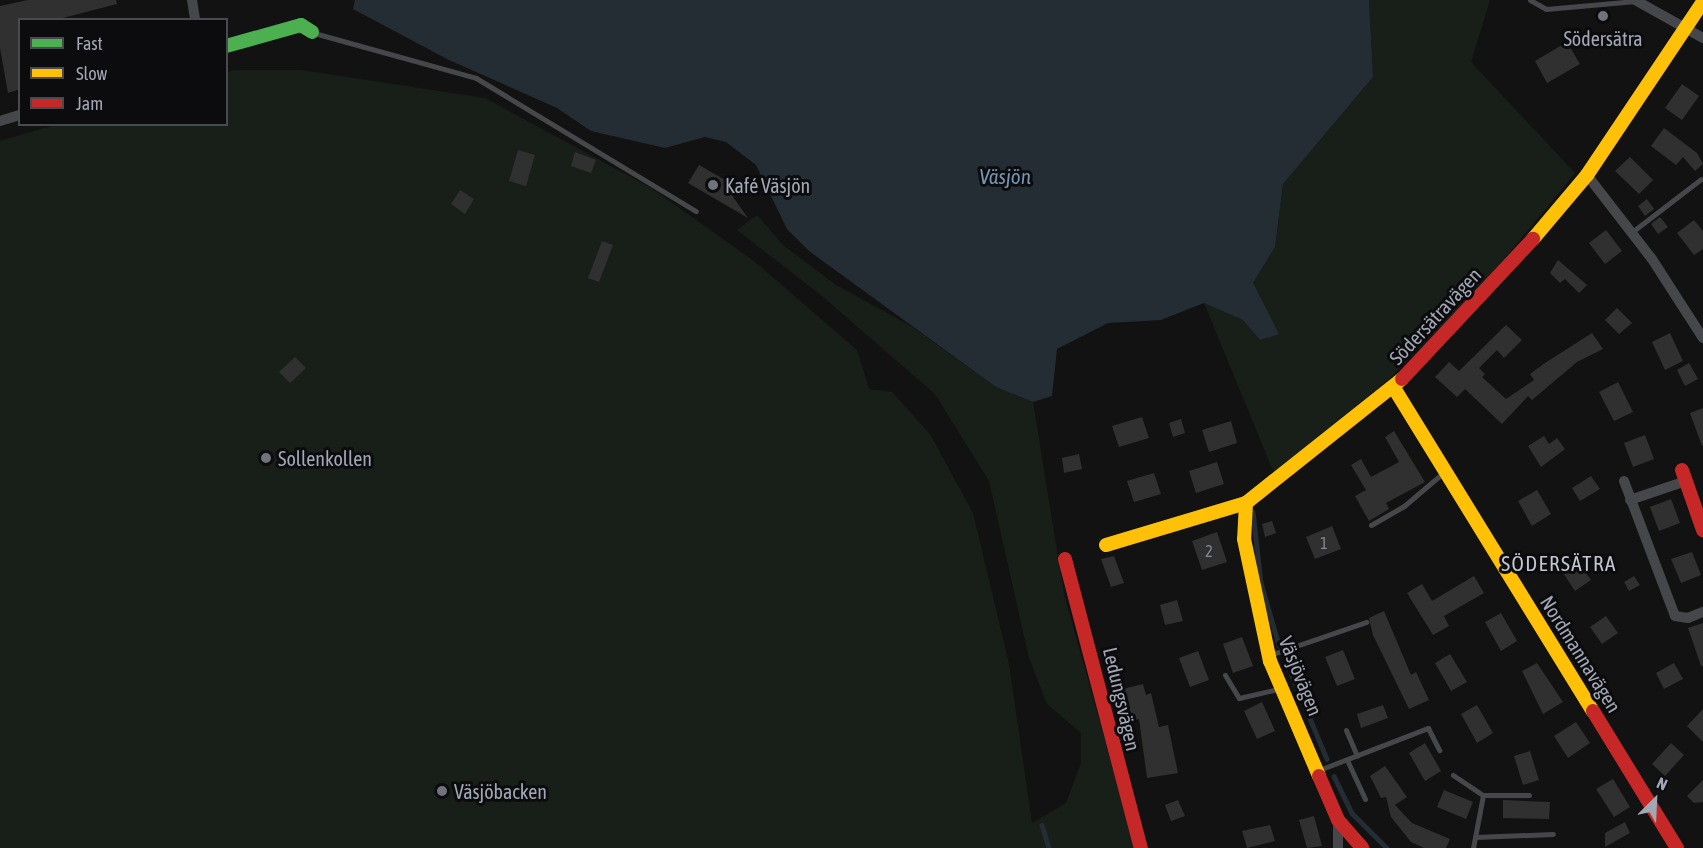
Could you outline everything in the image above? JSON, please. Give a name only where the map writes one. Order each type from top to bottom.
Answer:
[{"type":"street","points":[[192,0],[195,18]]},
{"type":"street","points":[[1635,0],[1703,38]]},
{"type":"street","name":"Södersätravägen","points":[[1106,545],[1246,503],[1394,388],[1537,235],[1587,175],[1703,2]]},
{"type":"street","points":[[228,45],[301,25],[312,32]]},
{"type":"street","points":[[0,121],[18,116]]},
{"type":"street","points":[[1587,175],[1632,232],[1703,338]]},
{"type":"street","name":"Nordmannavägen","points":[[1394,388],[1677,848]]},
{"type":"street","points":[[1630,500],[1684,476],[1703,530]]},
{"type":"street","points":[[1624,481],[1675,616],[1688,618],[1703,612]]},
{"type":"street","name":"Väsjövägen","points":[[1246,503],[1244,538],[1269,655],[1338,820],[1362,848]]},
{"type":"street","name":"Ledungsvägen","points":[[1065,559],[1141,848]]},
{"type":"street","points":[[1338,820],[1338,848]]},
{"type":"lane","points":[[1530,0],[1546,9],[1635,0]]},
{"type":"lane","points":[[312,32],[476,78],[696,211]]},
{"type":"lane","points":[[1632,232],[1701,179]]},
{"type":"lane","points":[[1371,525],[1404,506],[1445,471]]},
{"type":"lane","points":[[1269,655],[1366,622]]},
{"type":"lane","points":[[1225,675],[1239,698],[1282,688]]},
{"type":"lane","points":[[1318,771],[1428,728],[1439,750]]},
{"type":"lane","points":[[1346,730],[1357,756]]},
{"type":"lane","points":[[1347,760],[1365,799]]},
{"type":"lane","points":[[1453,775],[1483,795],[1529,795]]},
{"type":"lane","points":[[1473,848],[1483,795]]},
{"type":"lane","points":[[1475,837],[1553,834]]},
{"type":"shaded area","points":[[1369,0],[1490,0],[1471,62],[1575,173],[1482,286],[1388,380],[1274,473],[1204,303],[1243,320],[1260,340],[1253,283],[1275,247],[1283,184],[1373,77]]},
{"type":"shaded area","points":[[301,70],[485,98],[651,188],[754,261],[857,350],[869,389],[892,392],[930,434],[973,513],[1009,664],[1032,823],[1066,803],[1081,763],[1081,733],[1047,704],[1029,658],[989,481],[935,394],[822,296],[737,230],[757,215],[783,245],[836,285],[911,326],[996,387],[1033,402],[1064,594],[1135,848],[0,848],[0,141],[52,126],[228,126],[228,72]]},
{"type":"water","name":"Väsjön","points":[[355,0],[1369,0],[1373,77],[1283,184],[1275,247],[1253,283],[1279,334],[1260,340],[1243,320],[1204,303],[1161,320],[1108,323],[1057,349],[1052,396],[1033,402],[996,387],[809,251],[787,229],[756,165],[726,142],[705,137],[665,148],[591,131],[557,108],[449,60],[353,9]]},
{"type":"building","points":[[28,0],[116,0],[117,4],[63,18],[18,18],[18,90],[8,93],[0,48],[0,6]]},
{"type":"building","points":[[1567,42],[1580,64],[1547,83],[1535,61]]},
{"type":"building","points":[[1682,84],[1699,96],[1682,120],[1665,108]]},
{"type":"building","points":[[1664,128],[1697,153],[1703,164],[1695,171],[1683,157],[1676,165],[1651,146]]},
{"type":"building","points":[[518,150],[535,155],[526,186],[509,181]]},
{"type":"building","points":[[575,152],[596,160],[591,173],[571,166]]},
{"type":"building","points":[[1630,157],[1653,180],[1639,194],[1615,171]]},
{"type":"building","name":"Kafé Väsjön","points":[[699,165],[739,188],[733,197],[748,218],[688,183]]},
{"type":"building","points":[[460,190],[474,199],[465,214],[451,204]]},
{"type":"building","points":[[1647,199],[1654,209],[1645,216],[1638,206]]},
{"type":"building","points":[[1660,217],[1668,227],[1658,234],[1651,224]]},
{"type":"building","points":[[1694,220],[1703,231],[1703,249],[1694,255],[1677,233]]},
{"type":"building","points":[[1606,230],[1622,251],[1605,264],[1589,243]]},
{"type":"building","points":[[602,241],[613,245],[599,282],[588,278]]},
{"type":"building","points":[[1558,260],[1587,285],[1579,293],[1565,279],[1560,283],[1550,273]]},
{"type":"building","points":[[1617,308],[1632,323],[1619,334],[1605,320]]},
{"type":"building","points":[[1506,325],[1522,340],[1504,358],[1497,350],[1479,368],[1485,374],[1482,377],[1506,399],[1534,380],[1530,374],[1592,333],[1603,349],[1577,362],[1532,400],[1528,396],[1502,424],[1465,389],[1457,397],[1435,377],[1449,362],[1459,371]]},
{"type":"building","points":[[1670,333],[1683,361],[1665,370],[1652,342]]},
{"type":"building","points":[[295,357],[306,368],[290,383],[279,372]]},
{"type":"building","points":[[1689,363],[1698,379],[1685,386],[1677,370]]},
{"type":"building","points":[[1618,382],[1633,412],[1614,421],[1599,392]]},
{"type":"building","points":[[1703,408],[1703,445],[1702,446],[1690,413]]},
{"type":"building","points":[[1142,417],[1149,438],[1119,447],[1112,426]]},
{"type":"building","points":[[1181,419],[1185,433],[1173,437],[1169,423]]},
{"type":"building","points":[[1231,421],[1237,443],[1209,452],[1202,430]]},
{"type":"building","points":[[1394,431],[1425,482],[1386,503],[1389,509],[1369,521],[1355,496],[1366,490],[1351,465],[1361,459],[1371,477],[1399,462],[1385,437]]},
{"type":"building","points":[[1645,435],[1654,459],[1633,467],[1624,443]]},
{"type":"building","points":[[1544,436],[1549,444],[1557,438],[1565,449],[1541,467],[1528,446]]},
{"type":"building","points":[[1079,454],[1082,469],[1064,473],[1062,458]]},
{"type":"building","points":[[1217,462],[1224,484],[1196,493],[1189,471]]},
{"type":"building","points":[[1154,473],[1161,494],[1134,502],[1127,481]]},
{"type":"building","points":[[1591,476],[1600,489],[1580,501],[1572,488]]},
{"type":"building","points":[[1537,490],[1551,514],[1532,526],[1518,501]]},
{"type":"building","points":[[1671,499],[1680,523],[1659,531],[1650,507]]},
{"type":"building","points":[[1272,521],[1276,533],[1265,537],[1262,524]]},
{"type":"building","points":[[1332,526],[1341,549],[1315,559],[1306,537]]},
{"type":"building","points":[[1217,532],[1227,562],[1202,570],[1192,541]]},
{"type":"building","points":[[1692,552],[1701,575],[1681,583],[1671,559]]},
{"type":"building","points":[[1114,556],[1124,583],[1111,587],[1101,559]]},
{"type":"building","points":[[1575,557],[1591,580],[1575,591],[1559,567]]},
{"type":"building","points":[[1474,576],[1484,593],[1444,616],[1449,626],[1433,635],[1407,593],[1422,584],[1432,601]]},
{"type":"building","points":[[1634,576],[1640,585],[1629,591],[1624,582]]},
{"type":"building","points":[[1177,600],[1183,621],[1165,625],[1160,605]]},
{"type":"building","points":[[1384,611],[1411,675],[1416,672],[1429,700],[1409,709],[1373,635],[1369,618]]},
{"type":"building","points":[[1501,613],[1517,641],[1501,651],[1485,622]]},
{"type":"building","points":[[1606,616],[1618,633],[1602,644],[1590,627]]},
{"type":"building","points":[[1703,623],[1703,666],[1701,666],[1688,628]]},
{"type":"building","points":[[1242,637],[1253,666],[1233,673],[1223,644]]},
{"type":"building","points":[[1343,650],[1355,679],[1337,686],[1325,657]]},
{"type":"building","points":[[1198,651],[1209,680],[1190,687],[1179,658]]},
{"type":"building","points":[[1450,654],[1467,682],[1451,691],[1435,663]]},
{"type":"building","points":[[1537,663],[1563,702],[1543,714],[1522,671]]},
{"type":"building","points":[[1674,663],[1683,679],[1664,689],[1656,673]]},
{"type":"building","points":[[1143,684],[1146,695],[1151,693],[1159,727],[1168,725],[1178,773],[1147,778],[1139,719],[1131,721],[1123,689]]},
{"type":"building","points":[[1262,702],[1275,731],[1257,739],[1244,711]]},
{"type":"building","points":[[1383,705],[1388,718],[1361,728],[1357,714]]},
{"type":"building","points":[[1477,705],[1493,733],[1477,743],[1461,714]]},
{"type":"building","points":[[1703,709],[1703,742],[1687,726]]},
{"type":"building","points":[[1576,722],[1590,743],[1568,758],[1554,736]]},
{"type":"building","points":[[1425,743],[1441,771],[1425,781],[1409,753]]},
{"type":"building","points":[[1671,743],[1684,755],[1665,776],[1652,764]]},
{"type":"building","points":[[1530,751],[1539,780],[1523,785],[1514,756]]},
{"type":"building","points":[[1385,766],[1407,797],[1395,805],[1412,823],[1450,839],[1446,848],[1424,848],[1411,842],[1391,817],[1386,797],[1381,798],[1370,776]]},
{"type":"building","points":[[1613,779],[1630,807],[1614,817],[1596,789]]},
{"type":"building","points":[[1703,780],[1703,802],[1694,803],[1687,796]]},
{"type":"building","points":[[1444,790],[1473,802],[1466,819],[1437,807]]},
{"type":"building","points":[[1178,800],[1185,816],[1171,821],[1165,805]]},
{"type":"building","points":[[1503,800],[1550,802],[1549,819],[1503,818]]},
{"type":"building","points":[[1314,816],[1322,846],[1307,848],[1299,820]]},
{"type":"building","points":[[1625,822],[1630,833],[1605,847],[1605,833]]},
{"type":"building","points":[[1270,825],[1275,841],[1247,848],[1242,831]]},
{"type":"waterway","points":[[1253,512],[1261,583],[1279,645]]},
{"type":"waterway","points":[[1286,661],[1327,759]]},
{"type":"waterway","points":[[1334,776],[1352,813],[1387,848]]},
{"type":"waterway","points":[[1042,825],[1049,848]]},
{"type":"traffic: fast","points":[[228,45],[301,25],[312,32]]},
{"type":"traffic: slow","points":[[1533,239],[1587,175],[1703,2]]},
{"type":"traffic: slow","points":[[1106,545],[1246,503],[1402,379]]},
{"type":"traffic: slow","points":[[1394,388],[1593,711]]},
{"type":"traffic: slow","points":[[1246,503],[1244,539],[1270,661],[1319,776]]},
{"type":"traffic: jam","points":[[1402,379],[1533,239]]},
{"type":"traffic: jam","points":[[1682,470],[1703,530]]},
{"type":"traffic: jam","points":[[1065,559],[1141,848]]},
{"type":"traffic: jam","points":[[1593,711],[1677,848]]},
{"type":"traffic: jam","points":[[1319,776],[1338,820],[1362,848]]},
{"type":"place","name":"Södersätra","points":[[1603,16]]},
{"type":"place","name":"Kafé Väsjön","points":[[713,185]]},
{"type":"place","name":"Sollenkollen","points":[[266,458]]},
{"type":"place","name":"Väsjöbacken","points":[[442,791]]},
{"type":"district","name":"SÖDERSÄTRA","points":[[1559,563]]}]
